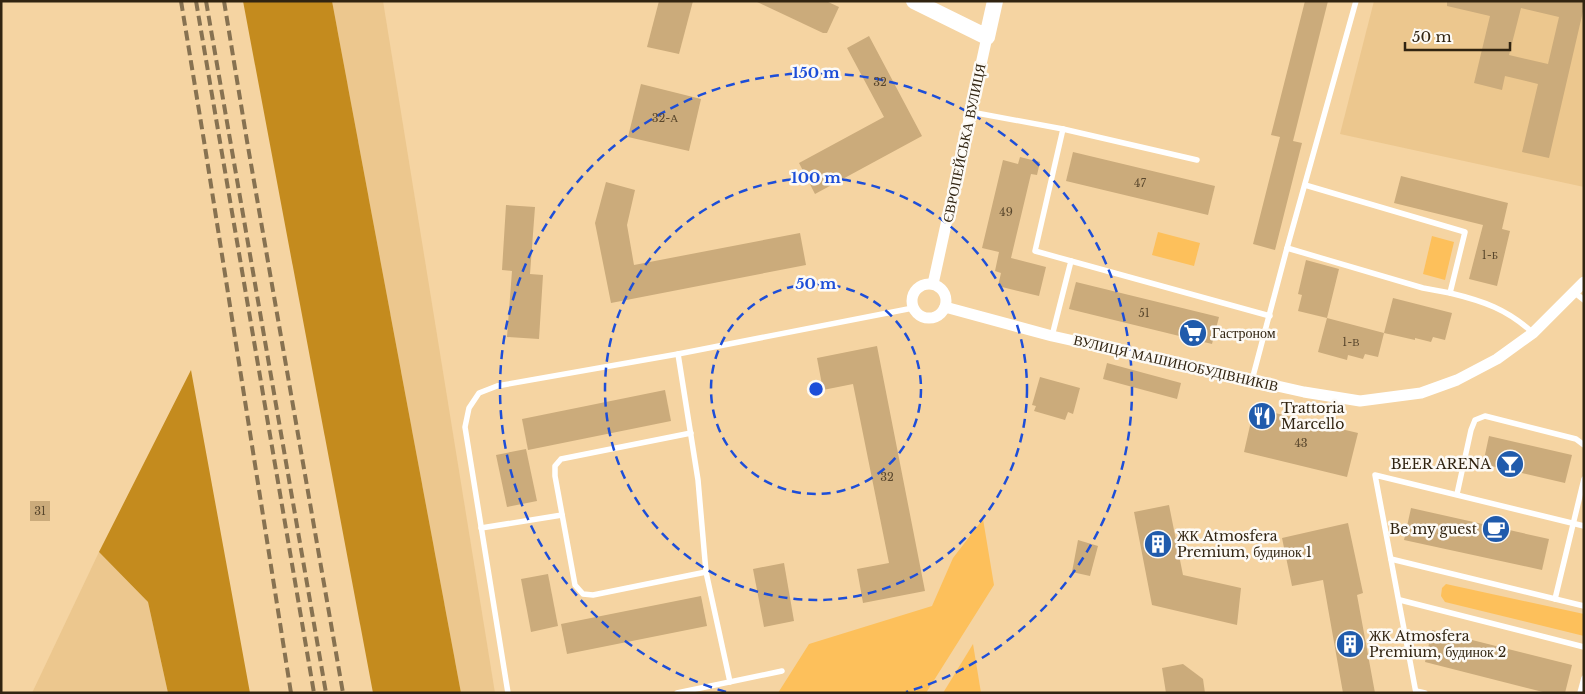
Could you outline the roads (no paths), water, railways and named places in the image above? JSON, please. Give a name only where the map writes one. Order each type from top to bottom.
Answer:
[{"type":"street","points":[[914,1],[987,37]]},
{"type":"street","name":"ЄВРОПЕЙСЬКА ВУЛИЦЯ","points":[[933,284],[995,1]]},
{"type":"street","name":"ВУЛИЦЯ МАШИНОБУДІВНИКІВ","points":[[945,307],[1052,336],[1304,392],[1360,400],[1421,393],[1457,380],[1497,359],[1533,333],[1584,282]]},
{"type":"street","points":[[922,284],[933,284],[943,290],[946,301],[945,307],[938,316],[926,318],[916,313],[913,308],[911,303],[914,292],[922,284]]},
{"type":"lane","points":[[1252,380],[1356,1]]},
{"type":"lane","points":[[971,112],[1063,128],[1197,160]]},
{"type":"lane","points":[[1063,128],[1035,251],[1270,316]]},
{"type":"lane","points":[[1305,185],[1465,232],[1450,293]]},
{"type":"lane","points":[[1287,248],[1423,288],[1480,300],[1509,314],[1533,333]]},
{"type":"lane","points":[[1052,336],[1071,261]]},
{"type":"lane","points":[[1574,292],[1584,300]]},
{"type":"lane","points":[[508,693],[465,427],[469,408],[479,393],[497,386],[678,354],[913,308]]},
{"type":"lane","points":[[678,354],[698,480],[706,572],[730,682]]},
{"type":"lane","points":[[1458,494],[1471,430],[1475,420],[1485,416],[1576,439],[1584,445]]},
{"type":"lane","points":[[691,433],[561,459],[555,466],[555,476],[575,585],[582,594],[593,595],[706,572]]},
{"type":"lane","points":[[1425,693],[1416,692],[1375,475],[1584,526]]},
{"type":"lane","points":[[1555,599],[1584,479]]},
{"type":"lane","points":[[480,528],[562,515]]},
{"type":"lane","points":[[1391,559],[1584,606]]},
{"type":"lane","points":[[1400,600],[1584,647]]},
{"type":"lane","points":[[677,693],[782,671]]},
{"type":"lane","points":[[1580,693],[1584,678]]},
{"type":"railway","points":[[181,1],[291,693]]},
{"type":"railway","points":[[196,1],[314,693]]},
{"type":"railway","points":[[206,1],[326,693]]},
{"type":"railway","points":[[224,1],[343,693]]},
{"type":"place","name":"Гастроном","points":[[1193,333]]},
{"type":"place","name":"Trattoria Marcello","points":[[1262,416]]},
{"type":"place","name":"BEER ARENA","points":[[1510,464]]},
{"type":"place","name":"Be my guest","points":[[1496,529]]},
{"type":"place","name":"ЖК Atmosfera Premium, будинок 1","points":[[1158,544]]},
{"type":"place","name":"ЖК Atmosfera Premium, будинок 2","points":[[1350,644]]}]
